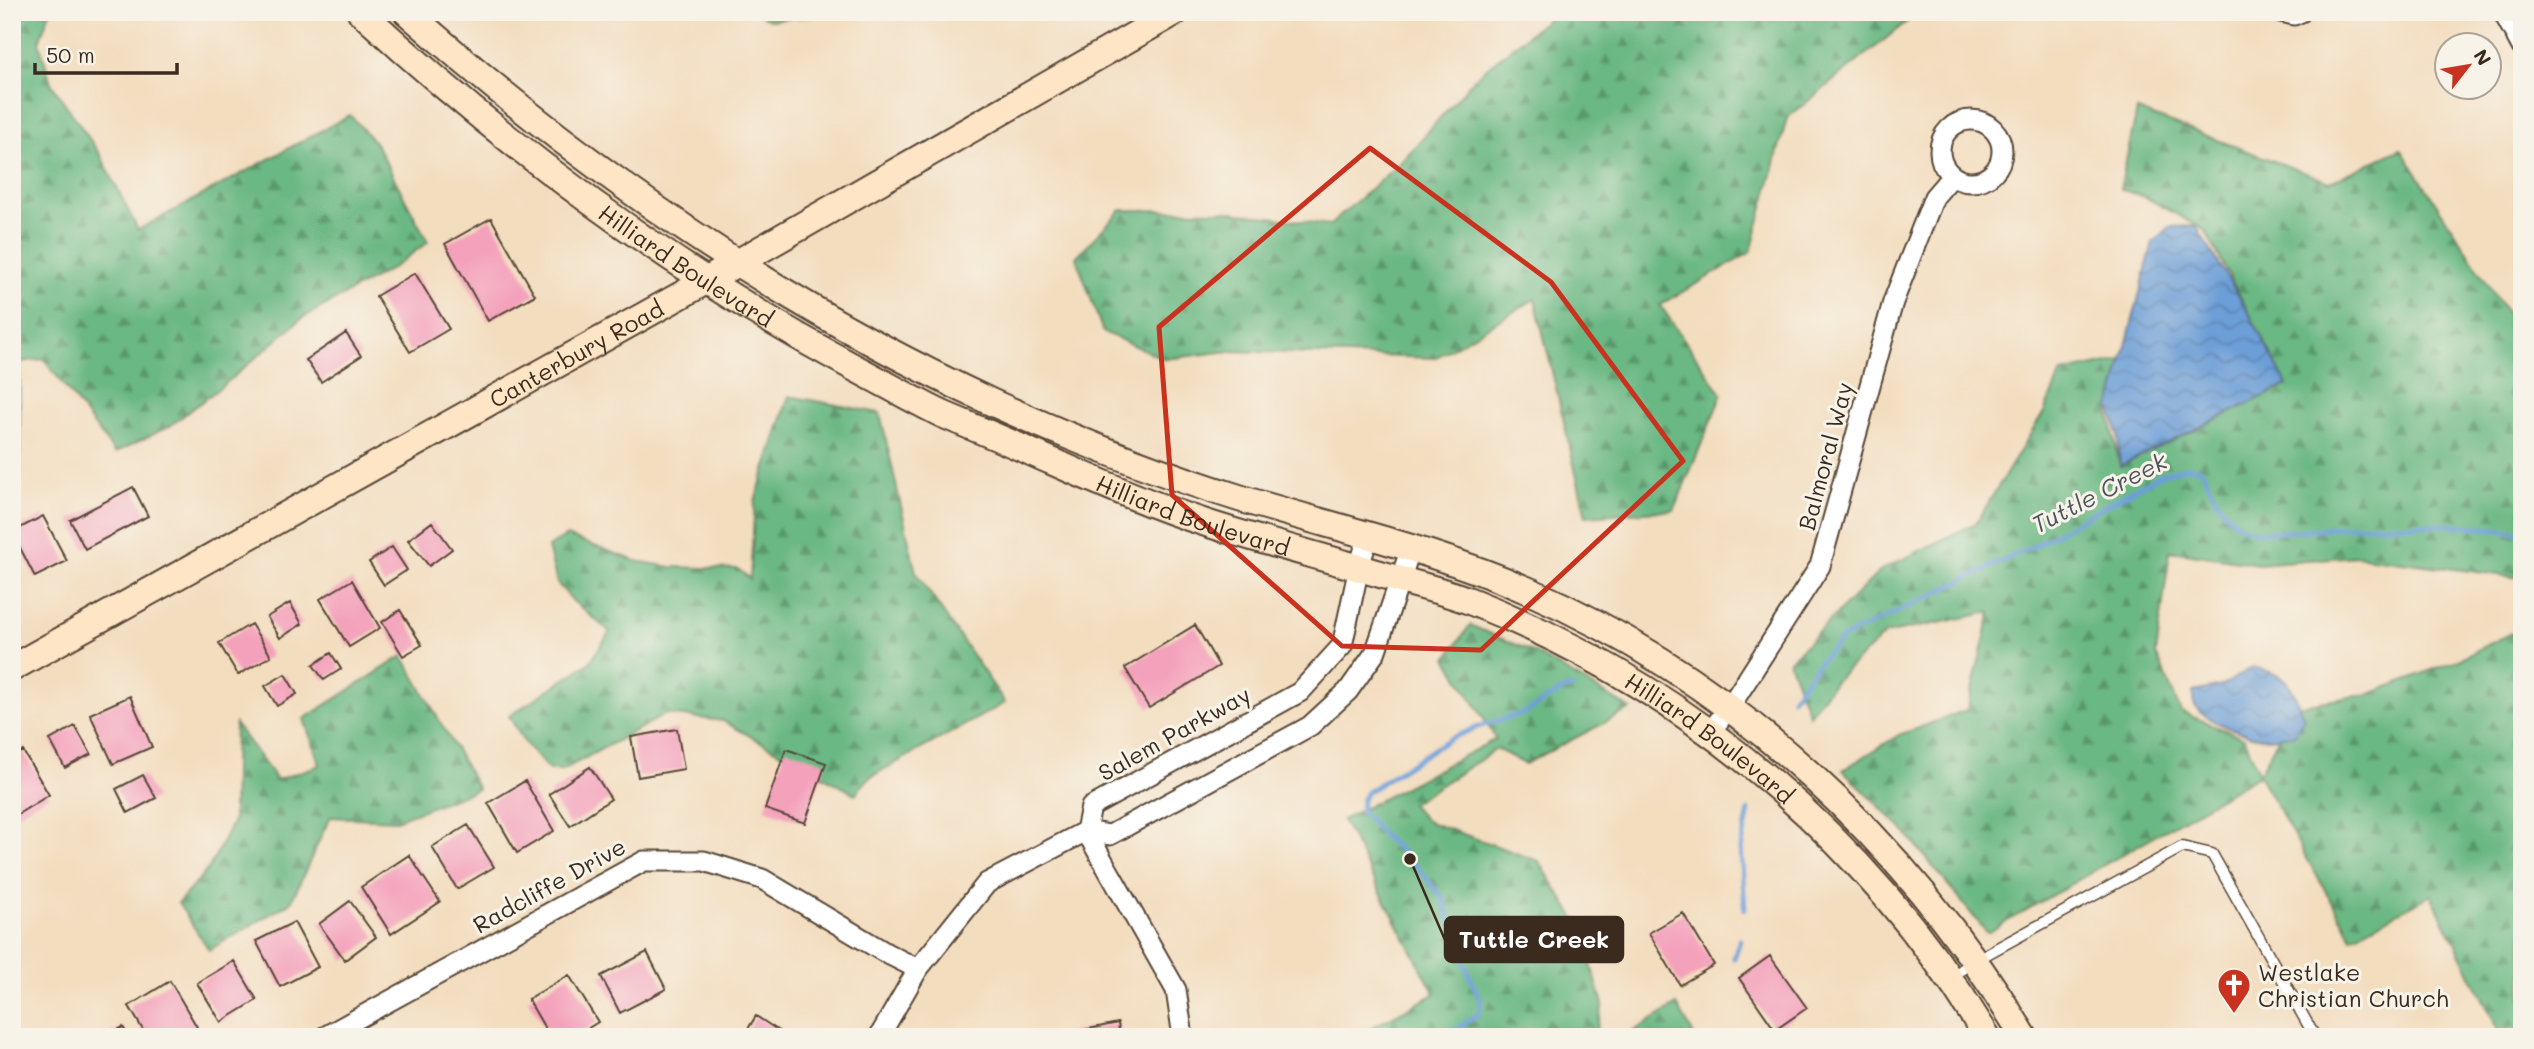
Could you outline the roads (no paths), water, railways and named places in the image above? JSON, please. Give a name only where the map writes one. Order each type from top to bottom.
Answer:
[{"type":"main road","name":"Hilliard Boulevard","points":[[361,12],[401,50],[490,124],[586,198],[707,280],[795,335],[938,412],[1101,483],[1201,521],[1467,600],[1567,644],[1617,671],[1710,732],[1803,811],[1862,868],[1892,900],[1950,978],[1987,1037]]},
{"type":"main road","name":"Hilliard Boulevard","points":[[407,12],[556,137],[674,222],[801,302],[867,339],[1003,407],[1190,483],[1369,534],[1528,590],[1632,643],[1773,740],[1854,816],[1901,867],[1975,961],[2024,1037]]},
{"type":"main road","name":"Canterbury Road","points":[[12,668],[707,280],[1175,12]]},
{"type":"street","points":[[2281,12],[2294,15],[2301,12]]},
{"type":"street","points":[[2503,12],[2522,47]]},
{"type":"street","name":"Balmoral Way","points":[[1710,732],[1729,708],[1820,566],[1893,302],[1934,197],[1952,176]]},
{"type":"street","name":"Salem Parkway","points":[[1086,831],[1091,807],[1300,692],[1342,646],[1369,534]]},
{"type":"street","points":[[879,1037],[918,969],[987,883],[1086,831],[1110,835],[1310,726],[1348,691],[1375,653],[1411,548]]},
{"type":"street","points":[[1086,831],[1176,990],[1183,1037]]},
{"type":"street","name":"Radcliffe Drive","points":[[324,1037],[644,861],[704,861],[762,879],[886,953],[918,969]]},
{"type":"lane","points":[[1950,978],[1975,961],[2182,847],[2212,853],[2315,1037]]},
{"type":"water","points":[[2196,226],[2249,313],[2287,385],[2120,466],[2118,435],[2110,407],[2153,242],[2170,227]]},
{"type":"water","points":[[2253,667],[2275,674],[2288,683],[2304,719],[2295,734],[2267,738],[2250,735],[2208,718],[2196,708],[2193,692],[2221,686]]},
{"type":"waterway","name":"Tuttle Creek","points":[[1792,698],[1820,661],[1843,638],[2034,546],[2158,476],[2186,467],[2201,469],[2218,502],[2230,517],[2245,528],[2255,531],[2437,525],[2481,527],[2522,534]]},
{"type":"waterway","name":"Tuttle Creek","points":[[1446,1037],[1478,1014],[1481,1002],[1465,965],[1442,897],[1410,859],[1383,836],[1361,810],[1362,800],[1367,792],[1451,738],[1527,712],[1559,692],[1573,687]]},
{"type":"waterway","points":[[1745,909],[1741,849],[1749,811]]},
{"type":"waterway","points":[[1734,958],[1740,940]]},
{"type":"place","name":"Tuttle Creek","points":[[1410,859]]},
{"type":"place","name":"Westlake Christian Church","points":[[2234,1015]]}]
